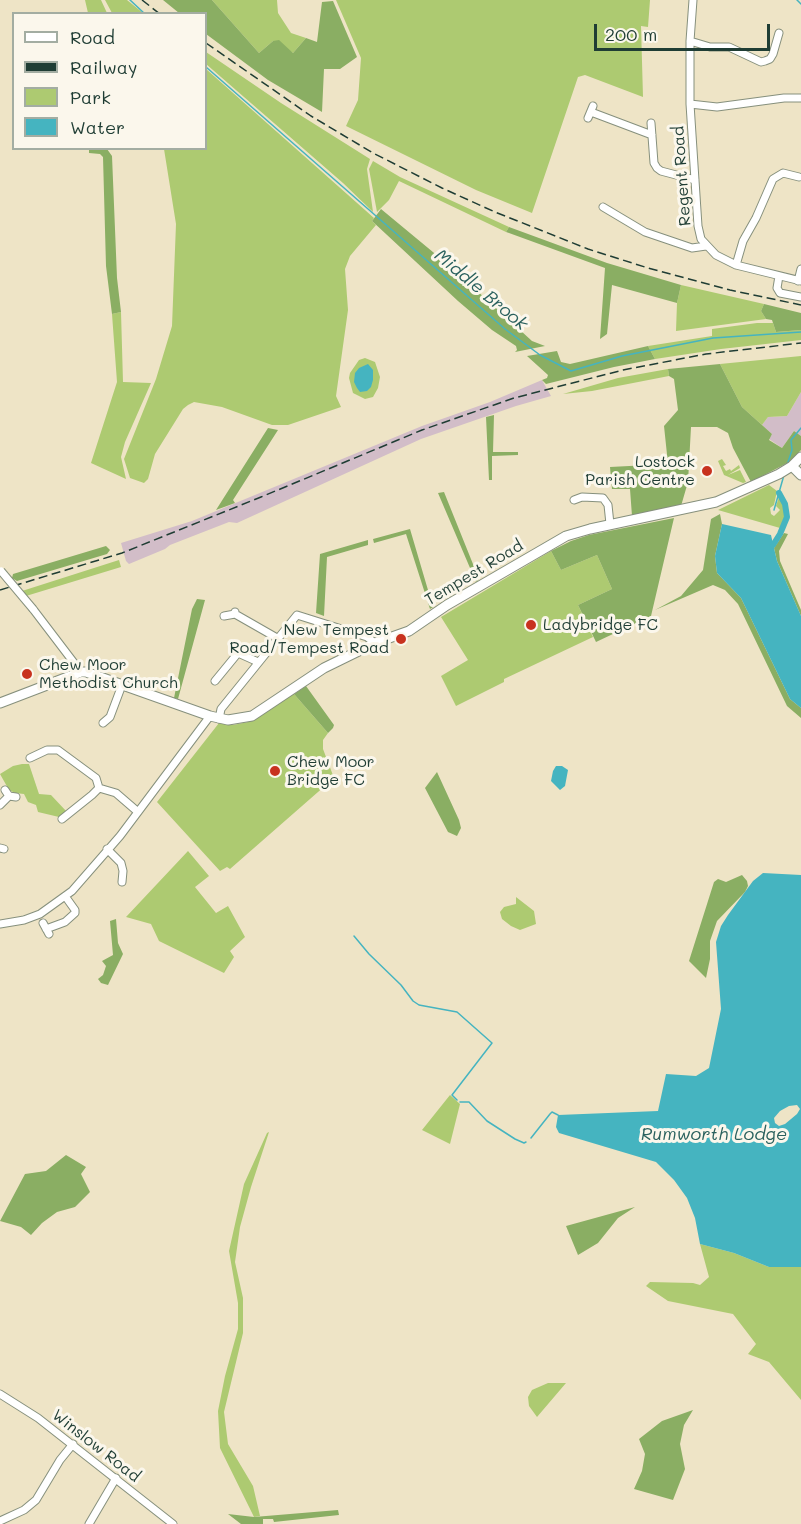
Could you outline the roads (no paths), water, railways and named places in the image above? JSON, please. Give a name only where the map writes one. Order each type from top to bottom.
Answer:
[{"type":"street","name":"Regent Road","points":[[693,0],[690,40],[690,104],[698,226],[706,246],[735,266],[800,281]]},
{"type":"street","points":[[690,40],[710,46],[729,47],[761,62],[770,59],[779,32]]},
{"type":"street","points":[[690,104],[717,107],[801,98]]},
{"type":"street","points":[[591,112],[651,135]]},
{"type":"street","points":[[651,123],[654,163],[657,168],[695,180]]},
{"type":"street","points":[[735,266],[743,241],[773,179],[783,173],[799,176]]},
{"type":"street","points":[[603,207],[645,232],[692,248],[706,246]]},
{"type":"street","points":[[800,281],[801,269]]},
{"type":"street","points":[[779,276],[777,288],[780,292],[801,297]]},
{"type":"street","name":"Tempest Road","points":[[214,718],[233,720],[258,713],[310,676],[375,643],[409,631],[447,605],[566,536],[610,524],[716,502],[753,487],[792,466],[801,457]]},
{"type":"street","points":[[792,466],[801,475]]},
{"type":"street","points":[[574,500],[582,497],[603,498],[608,505],[610,524]]},
{"type":"street","points":[[0,570],[81,672],[214,718]]},
{"type":"street","points":[[225,616],[235,611],[277,638]]},
{"type":"street","points":[[0,924],[24,920],[40,914],[66,896],[108,849],[295,616],[302,615],[367,637],[375,643]]},
{"type":"street","points":[[215,681],[238,653],[258,662]]},
{"type":"street","points":[[215,666],[223,671]]},
{"type":"street","points":[[0,703],[81,672]]},
{"type":"street","points":[[103,723],[111,720],[122,685]]},
{"type":"street","points":[[30,758],[47,750],[58,750],[93,775],[99,788]]},
{"type":"street","points":[[99,788],[116,793],[138,812]]},
{"type":"street","points":[[62,819],[99,788]]},
{"type":"street","points":[[0,805],[10,794]]},
{"type":"street","points":[[108,849],[125,871],[122,882]]},
{"type":"street","points":[[46,929],[65,922],[75,913],[66,896]]},
{"type":"street","name":"Winslow Road","points":[[0,1394],[73,1444],[173,1524]]},
{"type":"street","points":[[0,1521],[24,1510],[36,1500],[60,1460],[73,1444]]},
{"type":"street","points":[[88,1524],[116,1478]]},
{"type":"street","points":[[159,1524],[164,1517]]},
{"type":"water","points":[[368,364],[373,370],[371,387],[367,391],[360,392],[354,382],[355,373],[359,368]]},
{"type":"water","points":[[722,524],[771,535],[777,561],[801,616],[801,708],[790,699],[741,598],[717,573],[715,556]]},
{"type":"water","points":[[556,766],[562,766],[568,770],[565,786],[560,790],[551,781]]},
{"type":"water","name":"Rumworth Lodge","points":[[763,873],[801,875],[801,1267],[769,1267],[734,1253],[700,1244],[695,1218],[687,1198],[674,1180],[656,1162],[559,1133],[556,1127],[558,1115],[658,1111],[666,1074],[696,1076],[709,1068],[721,1009],[716,942],[721,926],[753,881]],"holes":[[[797,1105],[800,1109],[797,1114],[785,1124],[779,1126],[775,1123],[774,1118],[780,1111]]]},
{"type":"waterway","name":"Middle Brook","points":[[130,0],[143,12]]},
{"type":"waterway","points":[[797,0],[801,4]]},
{"type":"waterway","name":"Middle Brook","points":[[207,68],[505,329],[540,355],[571,371],[622,356],[713,338],[801,332]]},
{"type":"waterway","points":[[787,465],[792,450],[791,440],[801,428]]},
{"type":"waterway","points":[[774,510],[784,475]]},
{"type":"waterway","points":[[773,545],[787,517],[785,504],[779,493]]},
{"type":"waterway","points":[[354,936],[401,985],[413,1001],[419,1005],[457,1012],[492,1043],[452,1095],[457,1100]]},
{"type":"waterway","points":[[460,1102],[469,1102],[487,1121],[515,1139],[526,1142]]},
{"type":"waterway","points":[[531,1138],[552,1112],[558,1115]]},
{"type":"railway","points":[[142,0],[157,12]]},
{"type":"railway","points":[[207,44],[311,116],[373,153],[495,212],[588,249],[648,268],[730,290],[801,305]]},
{"type":"railway","points":[[0,590],[122,553],[422,430],[514,398],[623,370],[706,354],[801,343]]},
{"type":"place","name":"Lostock Parish Centre","points":[[707,471]]},
{"type":"place","name":"Ladybridge FC","points":[[531,625]]},
{"type":"place","name":"New Tempest Road/Tempest Road","points":[[401,639]]},
{"type":"place","name":"Chew Moor Methodist Church","points":[[27,674]]},
{"type":"place","name":"Chew Moor Bridge FC","points":[[275,771]]}]
